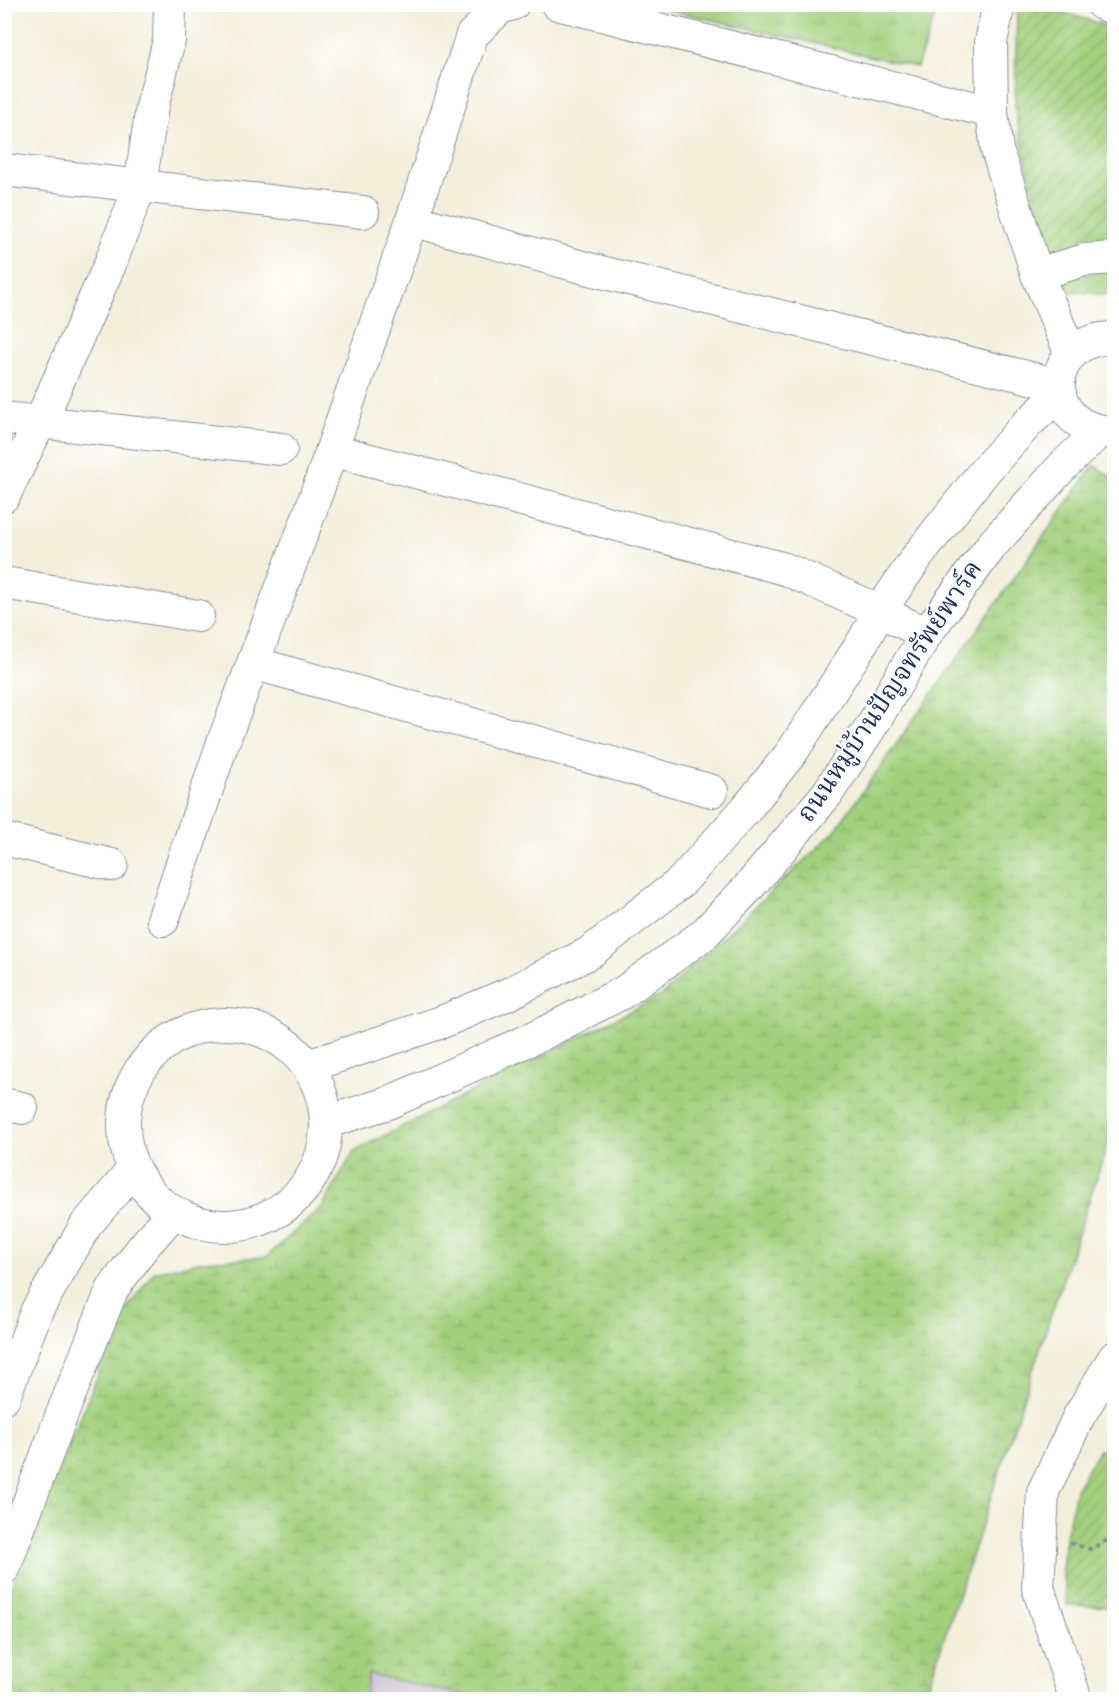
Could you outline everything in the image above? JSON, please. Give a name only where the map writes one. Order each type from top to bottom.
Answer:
[{"type":"street","points":[[4,496],[41,420],[110,264],[140,186],[152,107],[169,41],[171,4]]},
{"type":"street","points":[[163,920],[222,745],[332,450],[412,220],[472,35],[500,8],[513,4]]},
{"type":"street","points":[[557,4],[992,112]]},
{"type":"street","points":[[999,4],[991,42],[992,112],[997,150],[1037,274],[1071,354],[1083,343],[1099,338],[1114,338]]},
{"type":"street","points":[[1102,4],[1114,8]]},
{"type":"street","points":[[4,170],[363,212]]},
{"type":"street","points":[[412,220],[589,269],[1059,390]]},
{"type":"street","points":[[1037,274],[1085,260],[1114,258]]},
{"type":"street","name":"ถนนหมู่บ้านปัญจทรัพย์พาร์ค","points":[[1071,354],[1062,368],[1059,390],[1065,407],[1074,419],[1085,427],[1107,432]]},
{"type":"street","name":"ถนนหมู่บ้านปัญจทรัพย์พาร์ค","points":[[308,1066],[442,1022],[508,994],[589,954],[681,882],[747,808],[792,752],[862,643],[880,610],[917,557],[983,473],[1059,390]]},
{"type":"street","points":[[4,418],[41,420],[281,449]]},
{"type":"street","name":"ถนนหมู่บ้านปัญจทรัพย์พาร์ค","points":[[327,1122],[388,1104],[538,1036],[624,992],[703,935],[748,888],[827,794],[926,634],[992,545],[1064,466],[1107,432]]},
{"type":"street","points":[[332,450],[785,568],[880,610],[926,634]]},
{"type":"street","points":[[4,583],[198,616]]},
{"type":"street","points":[[862,643],[904,671]]},
{"type":"street","points":[[253,663],[712,791]]},
{"type":"street","points":[[4,839],[112,865]]},
{"type":"street","points":[[235,1023],[276,1036],[308,1066],[322,1093],[327,1122],[320,1165],[295,1200],[257,1222],[214,1227],[173,1213],[150,1194],[133,1170],[122,1127],[130,1085],[155,1050],[192,1028],[235,1023]]},
{"type":"street","points":[[4,1397],[37,1310],[86,1225],[133,1170]]},
{"type":"street","points":[[4,1568],[112,1290],[143,1247],[173,1213]]},
{"type":"street","points":[[1076,1700],[1038,1588],[1043,1492],[1079,1416],[1114,1358]]},
{"type":"path","points":[[1041,1534],[1090,1549],[1114,1537]]},
{"type":"shaded area","points":[[367,1673],[488,1699],[365,1700]]},
{"type":"green space","points":[[647,5],[939,5],[917,67]]},
{"type":"green space","points":[[1017,5],[1040,5],[1114,28],[1114,298],[1108,295],[1065,291],[1038,216],[1015,110]]},
{"type":"green space","points":[[1094,465],[1114,479],[1114,1092],[1109,1140],[924,1699],[488,1700],[368,1674],[365,1699],[5,1700],[5,1602],[122,1315],[154,1272],[202,1261],[266,1257],[323,1206],[354,1151],[662,995],[834,832]]},
{"type":"green space","points":[[1099,1449],[1114,1455],[1114,1607],[1067,1605],[1062,1570],[1066,1533],[1077,1487]]}]
